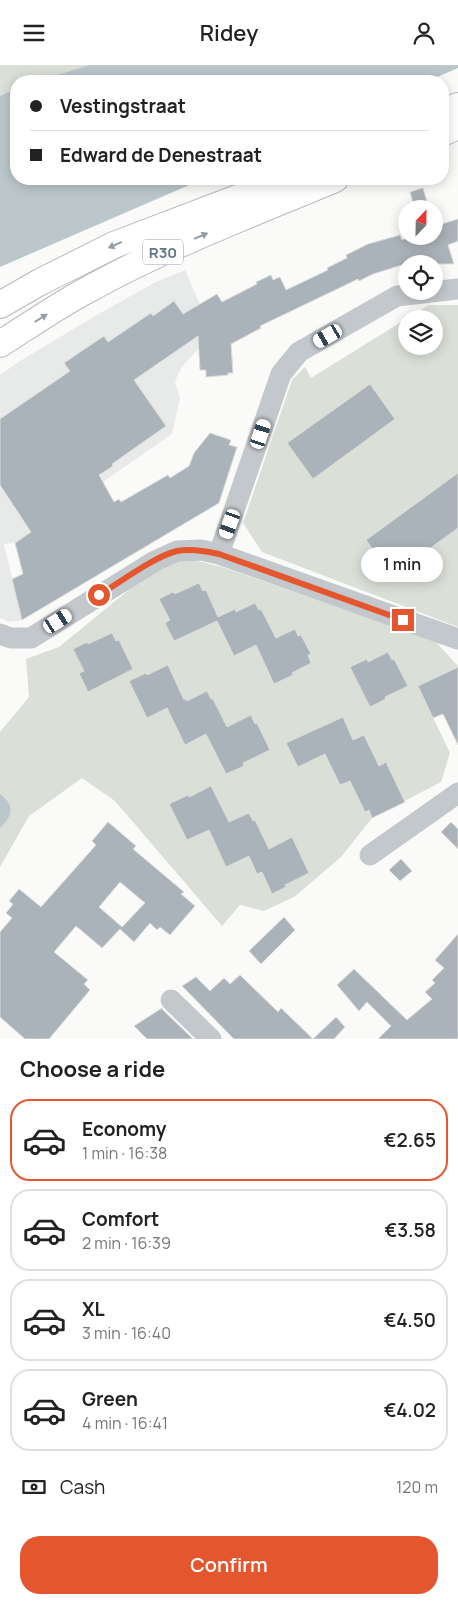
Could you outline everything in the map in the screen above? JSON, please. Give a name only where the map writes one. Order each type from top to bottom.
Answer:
[{"type":"main road","name":"R30","points":[[0,305],[40,282],[114,245],[272,185]]},
{"type":"main road","name":"R30","points":[[0,344],[90,288],[119,273],[322,185]]},
{"type":"street","points":[[219,554],[282,373],[299,352],[397,296],[458,289]]},
{"type":"street","points":[[0,634],[11,638],[31,638],[155,561],[177,551],[201,550],[219,554],[458,639]]},
{"type":"street","points":[[370,855],[458,793]]},
{"type":"street","points":[[171,1000],[211,1039]]},
{"type":"shaded area","points":[[0,65],[89,65],[57,75],[10,75],[10,91],[0,96]]},
{"type":"shaded area","points":[[89,65],[458,65],[458,68],[442,75],[57,75]]},
{"type":"shaded area","points":[[10,91],[10,185],[189,185],[0,267],[0,96]]},
{"type":"shaded area","points":[[185,270],[208,323],[205,341],[181,368],[175,382],[180,398],[172,434],[15,543],[4,544],[22,620],[9,622],[0,618],[0,375],[102,312],[154,283]]},
{"type":"shaded area","points":[[429,305],[458,305],[458,627],[262,552],[243,523],[292,380],[305,367],[311,378],[398,324],[398,355],[443,355],[443,310],[421,310]]},
{"type":"shaded area","points":[[182,557],[222,567],[435,641],[458,666],[419,688],[450,753],[441,782],[372,818],[341,857],[294,897],[264,911],[240,905],[222,926],[115,801],[82,778],[29,816],[0,867],[0,732],[29,697],[26,659],[59,647],[142,579]]},
{"type":"shaded area","points":[[0,794],[10,806],[10,815],[0,828]]},
{"type":"building","points":[[423,188],[426,200],[412,200],[410,192]]},
{"type":"building","points":[[458,219],[458,241],[448,245],[454,264],[443,264],[443,255],[398,255],[398,266],[373,274],[359,281],[358,279],[260,326],[261,328],[231,344],[233,373],[206,377],[206,370],[200,370],[198,336],[134,380],[166,426],[99,475],[114,502],[119,499],[121,502],[168,475],[170,478],[189,466],[194,453],[210,433],[231,440],[229,445],[237,447],[219,503],[22,620],[12,579],[23,574],[15,543],[31,532],[0,485],[0,419],[70,371],[64,363],[104,336],[108,342],[151,313],[153,316],[174,301],[183,314],[217,294],[222,302],[271,275],[273,280],[280,277],[286,290],[328,270],[327,268],[347,258],[346,255],[368,244],[398,236],[398,245],[443,245],[443,224]]},
{"type":"building","points":[[370,384],[395,419],[313,479],[287,443]]},
{"type":"building","points":[[458,473],[458,528],[392,576],[366,540]]},
{"type":"building","points":[[199,583],[203,591],[206,590],[218,617],[235,609],[236,612],[255,603],[259,610],[261,609],[276,638],[295,629],[298,636],[301,635],[311,654],[308,655],[311,663],[292,673],[293,675],[274,684],[256,645],[234,656],[217,621],[174,641],[165,623],[170,620],[159,599]]},
{"type":"building","points":[[112,633],[116,641],[119,640],[133,669],[88,692],[79,673],[84,671],[73,649]]},
{"type":"building","points":[[388,652],[392,660],[394,659],[408,686],[370,707],[350,667],[367,659],[368,662]]},
{"type":"building","points":[[168,665],[184,700],[186,699],[187,701],[207,691],[227,727],[251,715],[270,750],[243,763],[244,766],[226,774],[206,734],[185,745],[167,708],[147,718],[129,681]]},
{"type":"building","points":[[458,667],[458,745],[443,714],[433,718],[418,686]]},
{"type":"building","points":[[343,717],[353,740],[364,735],[379,766],[386,762],[405,802],[372,818],[369,810],[365,812],[350,781],[340,785],[325,754],[298,767],[286,743]]},
{"type":"building","points":[[211,786],[229,822],[249,813],[253,821],[255,820],[269,849],[292,837],[309,873],[272,894],[262,872],[257,874],[249,856],[226,867],[209,830],[187,840],[169,804]]},
{"type":"building","points":[[108,822],[136,846],[133,849],[184,892],[181,894],[195,906],[170,935],[160,927],[157,930],[150,923],[134,942],[120,929],[102,948],[76,926],[54,952],[88,980],[84,984],[90,990],[49,1039],[25,1039],[0,1017],[0,932],[12,918],[6,913],[13,904],[9,901],[19,889],[41,907],[96,845],[92,841]],"holes":[[[120,882],[145,903],[122,927],[99,907]]]},
{"type":"building","points":[[451,822],[458,829],[458,849],[441,832]]},
{"type":"building","points":[[401,859],[412,871],[400,881],[389,870]]},
{"type":"building","points":[[284,917],[295,930],[261,964],[249,951]]},
{"type":"building","points":[[458,934],[458,1039],[378,1039],[391,1026],[367,1002],[359,1011],[337,985],[354,969],[407,1020],[432,999],[425,992],[435,983],[432,980],[444,968],[435,960]]},
{"type":"building","points":[[240,975],[278,1012],[281,1008],[313,1039],[234,1039],[182,986],[196,977],[210,991],[224,978],[230,984]]},
{"type":"building","points":[[162,1008],[193,1039],[147,1039],[134,1026]]},
{"type":"building","points":[[336,1017],[345,1027],[334,1039],[313,1039]]},
{"type":"route","points":[[99,595],[155,561],[177,551],[201,550],[219,554],[403,620]]}]
